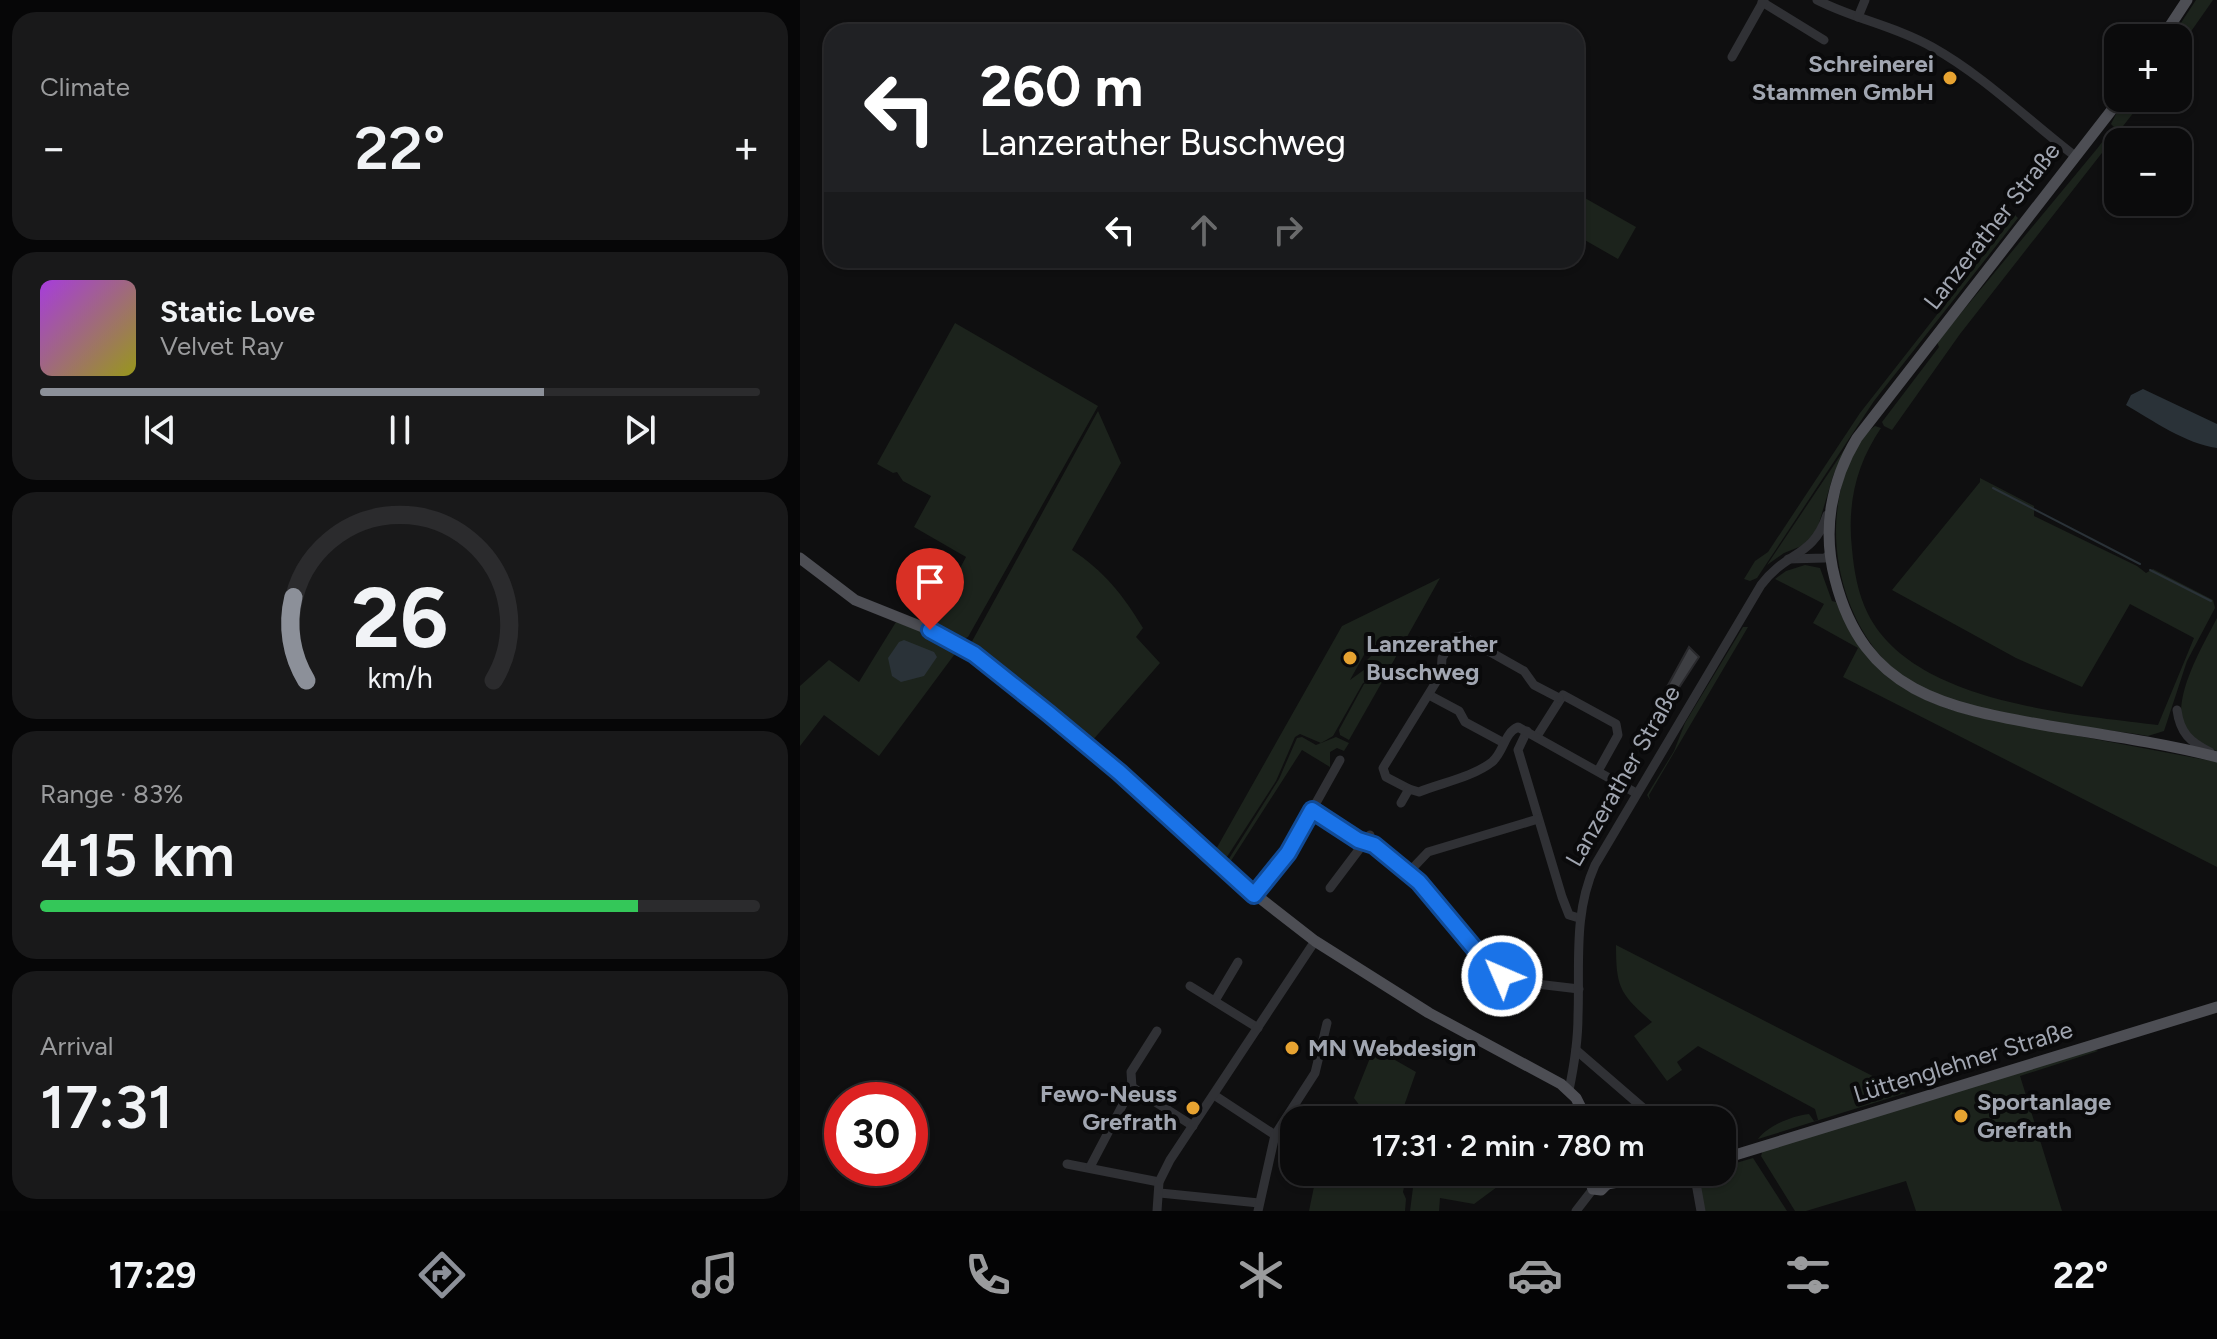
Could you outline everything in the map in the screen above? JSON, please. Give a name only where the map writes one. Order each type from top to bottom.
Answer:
[{"type":"main road","points":[[2171,24],[2187,0]]},
{"type":"main road","name":"Lanzerather Straße","points":[[2110,112],[1857,438],[1842,467],[1832,501],[1830,554],[1841,599],[1860,637],[1887,670],[1920,693],[1976,713],[2217,756]]},
{"type":"main road","points":[[800,558],[855,600],[930,630],[974,654],[1088,745],[1254,895],[1315,941],[1439,1019],[1569,1090],[1579,1106]]},
{"type":"main road","name":"Lüttenglehner Straße","points":[[1736,1155],[2217,1007]]},
{"type":"main road","points":[[1592,1186],[1601,1190],[1605,1186]]},
{"type":"street","points":[[1817,0],[1846,15],[1917,39],[1952,59],[2075,156]]},
{"type":"street","points":[[1858,17],[1865,0]]},
{"type":"street","points":[[1732,57],[1763,1],[1824,40]]},
{"type":"street","points":[[1803,550],[1819,537],[1832,501]]},
{"type":"street","points":[[1788,559],[1825,558],[1830,554],[1819,548],[1803,550]]},
{"type":"street","name":"Lanzerather Straße","points":[[1569,1090],[1576,1050],[1579,918],[1584,893],[1595,865],[1761,585],[1774,568],[1803,550]]},
{"type":"street","points":[[1598,771],[1618,735],[1619,727],[1568,697],[1559,698],[1534,685],[1524,671],[1458,636],[1442,658],[1442,671],[1429,695],[1407,724],[1383,768],[1386,777],[1419,792],[1494,761],[1516,727],[1636,793]]},
{"type":"street","points":[[1429,695],[1459,711],[1465,722],[1504,743]]},
{"type":"street","points":[[1537,736],[1559,698]]},
{"type":"street","points":[[2177,710],[2178,723],[2185,736],[2217,756]]},
{"type":"street","points":[[1527,731],[1518,750],[1568,913],[1579,918]]},
{"type":"street","points":[[1254,895],[1288,853],[1340,760]]},
{"type":"street","points":[[1401,803],[1409,789]]},
{"type":"street","points":[[1312,810],[1367,839],[1408,873],[1431,894],[1497,973],[1519,982],[1579,989]]},
{"type":"street","points":[[1408,873],[1428,852],[1538,819]]},
{"type":"street","points":[[1330,888],[1367,839]]},
{"type":"street","points":[[1157,1211],[1160,1187],[1193,1126],[1315,941]]},
{"type":"street","points":[[1216,999],[1238,962]]},
{"type":"street","points":[[1190,986],[1216,999],[1258,1028]]},
{"type":"street","points":[[1067,1164],[1259,1207],[1275,1135],[1315,1073],[1327,1023]]},
{"type":"street","points":[[1090,1167],[1132,1087],[1131,1072],[1157,1031]]},
{"type":"street","points":[[1576,1050],[1641,1106]]},
{"type":"street","points":[[1132,1087],[1193,1126]]},
{"type":"street","points":[[1214,1095],[1275,1135]]},
{"type":"street","points":[[1697,1186],[1701,1211]]},
{"type":"street","points":[[1576,1211],[1593,1189]]},
{"type":"shaded area","points":[[2196,0],[2213,0],[2192,30],[2192,24],[2180,24]]},
{"type":"shaded area","points":[[2117,112],[2134,112],[2121,128],[2113,128],[2111,124]]},
{"type":"shaded area","points":[[2104,140],[2104,150],[1960,334],[1892,430],[1884,426],[1882,422],[1939,347],[1937,342]]},
{"type":"shaded area","points":[[1584,198],[1636,227],[1618,259],[1584,240]]},
{"type":"shaded area","points":[[2015,215],[2018,218],[1874,401],[1757,578],[1750,581],[1744,579],[1755,561],[1768,552],[1860,413]]},
{"type":"shaded area","points":[[955,323],[1098,406],[968,637],[961,640],[929,626],[966,557],[914,527],[931,496],[903,481],[897,472],[893,473],[877,464]]},
{"type":"shaded area","points":[[2143,389],[2217,424],[2217,448],[2181,437],[2126,405],[2131,395]]},
{"type":"shaded area","points":[[1098,411],[1121,463],[1072,550],[1094,566],[1120,594],[1143,628],[1136,637],[1160,663],[1092,741],[970,645]]},
{"type":"shaded area","points":[[1875,426],[1881,428],[1865,456],[1855,486],[1851,532],[1854,566],[1862,598],[1868,614],[1890,644],[1920,667],[1957,685],[1997,699],[2082,716],[2158,725],[2194,638],[2130,604],[2082,687],[2016,658],[1892,590],[1980,482],[1980,478],[2034,506],[2034,516],[2146,573],[2153,569],[2213,600],[2215,608],[2187,661],[2164,731],[2148,736],[1978,709],[1927,692],[1906,680],[1888,664],[1859,625],[1849,602],[1837,555],[1838,503],[1845,474],[1857,446]]},
{"type":"shaded area","points":[[1848,444],[1833,476],[1817,530],[1804,545],[1784,553],[1767,565]]},
{"type":"shaded area","points":[[1805,565],[1820,568],[1832,601],[1836,602],[1842,616],[1907,690],[1925,699],[1983,718],[2217,762],[2217,867],[1843,677],[1858,648],[1813,623],[1824,604],[1775,579],[1786,571]]},
{"type":"shaded area","points":[[1440,578],[1389,669],[1365,662],[1376,651],[1370,644],[1350,680],[1368,667],[1384,670],[1381,677],[1363,683],[1333,736],[1321,743],[1300,734],[1295,737],[1276,781],[1223,863],[1095,746],[1215,851],[1342,626]]},
{"type":"shaded area","points":[[2217,618],[2217,751],[2189,736],[2181,709],[2189,677]]},
{"type":"shaded area","points":[[896,622],[930,634],[957,651],[879,756],[824,715],[800,746],[800,686],[829,660],[859,682]]},
{"type":"shaded area","points":[[1743,627],[1748,627],[1649,795],[1650,800],[1647,795],[1674,751],[1685,723]]},
{"type":"shaded area","points":[[904,640],[934,652],[937,657],[924,676],[901,682],[892,676],[888,658],[899,642]]},
{"type":"shaded area","points":[[1373,680],[1382,682],[1349,740],[1340,735],[1339,730],[1364,684]]},
{"type":"shaded area","points":[[1302,737],[1316,745],[1336,737],[1349,743],[1344,751],[1337,748],[1330,752],[1330,767],[1302,750],[1227,867],[1225,865],[1279,779],[1297,738]]},
{"type":"shaded area","points":[[1616,945],[1906,1093],[1758,1139],[1780,1122],[1795,1117],[1809,1114],[1814,1121],[1818,1120],[1815,1109],[1698,1046],[1677,1062],[1682,1070],[1667,1081],[1634,1036],[1652,1022],[1622,989],[1617,971]]},
{"type":"shaded area","points":[[1374,1048],[1416,1072],[1404,1106],[1360,1106],[1354,1098]]},
{"type":"shaded area","name":"Sportanlage Grefrath","points":[[2093,1049],[2098,1051],[2020,1076],[2062,1211],[1916,1211],[1906,1181],[1806,1211],[1795,1211],[1761,1156],[1763,1150]]},
{"type":"shaded area","points":[[1753,1158],[1787,1211],[1703,1211],[1699,1186],[1736,1186],[1736,1163]]},
{"type":"shaded area","points":[[1314,1186],[1404,1186],[1405,1211],[1309,1211]]},
{"type":"shaded area","points":[[1413,1186],[1498,1186],[1474,1204],[1440,1198],[1439,1211],[1410,1211]]},
{"type":"building","points":[[1689,647],[1699,657],[1669,703],[1661,698]]},
{"type":"waterway","points":[[1993,488],[2140,564]]},
{"type":"waterway","points":[[2150,570],[2211,601]]},
{"type":"place","name":"Schreinerei Stammen GmbH","points":[[1950,78]]},
{"type":"place","name":"Lanzerather Buschweg","points":[[1350,658]]},
{"type":"place","name":"MN Webdesign","points":[[1292,1048]]},
{"type":"place","name":"Fewo-Neuss Grefrath","points":[[1193,1108]]},
{"type":"place","name":"Sportanlage Grefrath","points":[[1961,1116]]},
{"type":"route","points":[[930,630],[974,654],[1048,713],[1119,772],[1254,895],[1288,853],[1312,810],[1358,840],[1374,845],[1419,882],[1490,967],[1502,976]]}]
